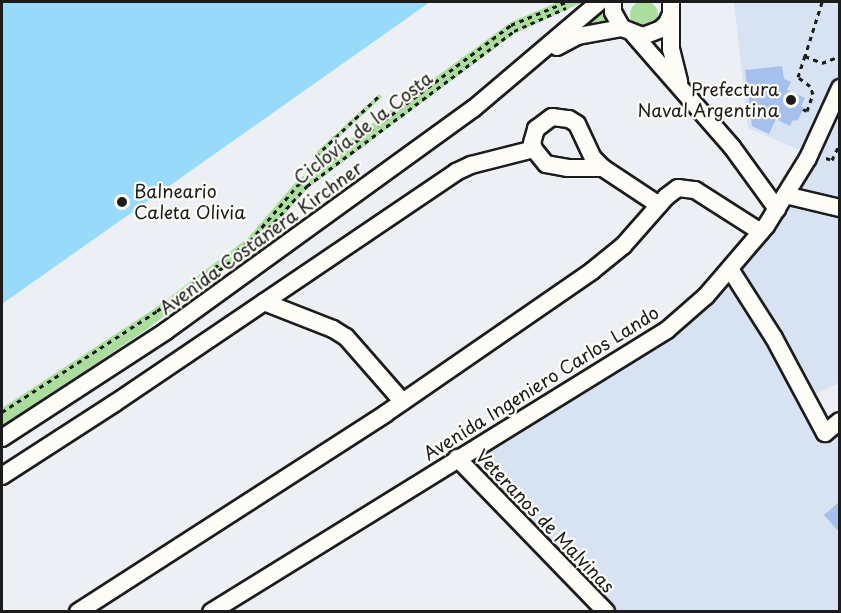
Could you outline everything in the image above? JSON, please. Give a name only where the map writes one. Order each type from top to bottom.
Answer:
[{"type":"street","points":[[535,58],[599,2]]},
{"type":"street","points":[[613,2],[613,12],[628,31],[682,88],[781,202],[840,208]]},
{"type":"street","points":[[535,58],[578,36],[628,31],[644,36],[661,29],[671,8]]},
{"type":"street","points":[[671,8],[671,49],[676,77],[682,88]]},
{"type":"street","name":"Avenida Costanera Kirchner","points":[[2,438],[166,331],[473,109],[535,58]]},
{"type":"street","name":"Avenida Ingeniero Carlos Lando","points":[[211,612],[667,330],[706,296],[761,232],[808,158],[840,88]]},
{"type":"street","points":[[603,168],[568,168],[546,164],[534,149],[536,129],[543,121],[552,117],[569,119],[577,124],[593,158],[603,168],[659,206]]},
{"type":"street","points":[[2,476],[456,172],[471,165],[534,149]]},
{"type":"street","points":[[78,612],[403,402],[592,271],[623,246],[678,188],[695,190],[761,232]]},
{"type":"street","points":[[730,269],[774,338],[825,433],[840,421]]},
{"type":"street","points":[[264,302],[333,329],[346,337],[403,402]]},
{"type":"street","name":"Veteranos de Malvinas","points":[[457,458],[606,612]]},
{"type":"path","points":[[2,412],[157,311],[250,241],[298,185],[511,25],[566,2]]},
{"type":"path","points":[[803,109],[807,111],[813,94],[810,86],[798,77],[822,2]]},
{"type":"path","name":"Ciclovía de la Costa","points":[[153,321],[256,242],[307,186],[514,31],[569,7]]},
{"type":"path","points":[[805,56],[822,63],[840,56]]},
{"type":"path","points":[[322,166],[316,156],[378,97]]},
{"type":"shaded area","points":[[734,2],[839,2],[839,383],[816,394],[839,433],[839,611],[606,611],[457,458],[706,296],[809,154],[748,128]]},
{"type":"green space","points":[[644,1],[654,5],[658,15],[654,25],[644,29],[634,25],[630,15],[634,5]]},
{"type":"green space","points":[[558,2],[583,2],[514,34],[308,188],[258,244],[146,330],[2,426],[2,408],[154,309],[248,238],[294,184],[317,164],[312,156],[379,94],[382,97],[321,154],[324,159],[511,22]]},
{"type":"green space","points":[[608,7],[613,24],[595,23],[579,28]]},
{"type":"water","points":[[2,2],[430,2],[2,304]]},
{"type":"building","name":"Prefectura Naval Argentina","points":[[782,66],[784,79],[791,82],[787,90],[805,98],[801,106],[804,108],[797,121],[793,120],[790,126],[776,119],[769,134],[752,126],[745,70]]},
{"type":"building","points":[[840,501],[840,533],[824,515]]},
{"type":"place","name":"Prefectura Naval Argentina","points":[[791,100]]},
{"type":"place","name":"Balneario Caleta Olivia","points":[[122,202]]}]
